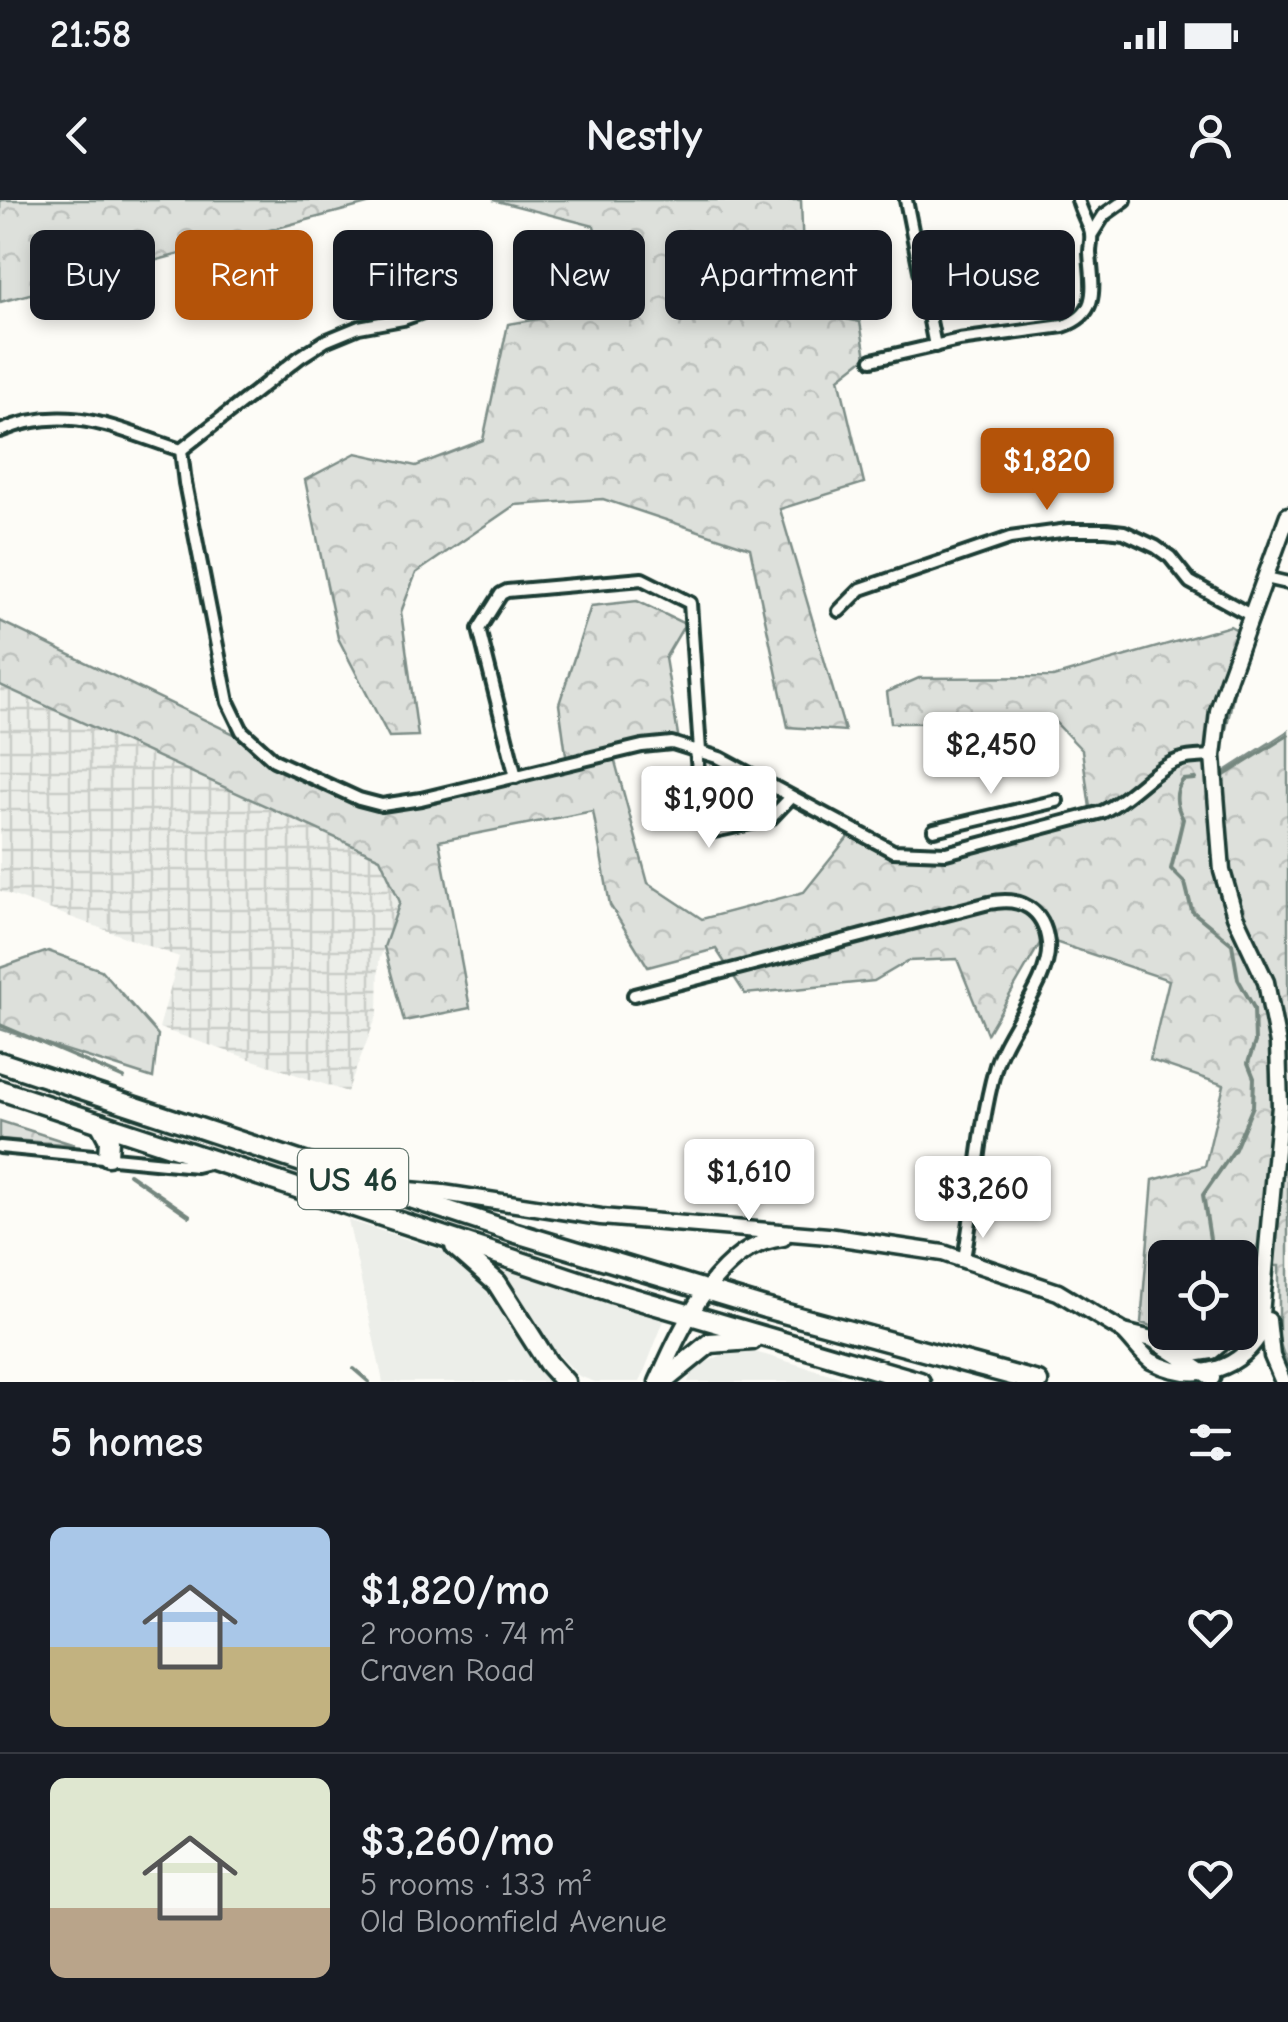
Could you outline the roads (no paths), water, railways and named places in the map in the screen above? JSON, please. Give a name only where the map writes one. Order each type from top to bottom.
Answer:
[{"type":"highway","name":"US 46","points":[[0,1062],[378,1188],[708,1291],[1038,1382]]},
{"type":"highway","name":"US 46","points":[[0,1090],[443,1237],[920,1382]]},
{"type":"highway","points":[[100,1123],[110,1140],[108,1156]]},
{"type":"highway","points":[[443,1237],[496,1283],[548,1363],[566,1382]]},
{"type":"highway","points":[[660,1382],[710,1342],[744,1339],[784,1343]]},
{"type":"street","points":[[906,200],[934,346]]},
{"type":"street","points":[[872,360],[1063,326],[1084,316],[1090,304],[1092,234],[1078,200]]},
{"type":"street","points":[[1092,234],[1104,215],[1124,200]]},
{"type":"street","points":[[181,450],[324,340],[359,327],[398,320]]},
{"type":"street","points":[[0,431],[68,416],[181,450]]},
{"type":"street","points":[[181,450],[184,483],[228,702],[235,719],[252,742],[274,760],[358,799],[382,805],[660,743],[698,750],[893,851],[946,852],[1102,812],[1170,764],[1212,756]]},
{"type":"street","points":[[378,1188],[443,1192],[602,1217],[828,1236],[964,1258],[1058,1292],[1124,1332],[1167,1372],[1190,1379],[1212,1379],[1226,1371],[1247,1354],[1259,1336],[1280,1106],[1278,1044],[1266,982],[1235,916],[1222,870],[1212,756],[1218,711],[1288,515]]},
{"type":"street","points":[[839,611],[861,589],[1010,538],[1068,530],[1106,530],[1156,546],[1190,582],[1252,616]]},
{"type":"street","points":[[1266,578],[1288,583]]},
{"type":"street","points":[[516,776],[479,629],[501,594],[642,579],[690,602],[698,771],[714,831],[770,819],[791,797]]},
{"type":"street","points":[[934,830],[1057,801]]},
{"type":"street","points":[[976,821],[983,843]]},
{"type":"street","points":[[634,994],[989,902],[1015,900],[1031,908],[1046,930],[1048,954],[1043,972],[995,1067],[964,1258]]},
{"type":"street","points":[[0,1147],[196,1166],[214,1161]]},
{"type":"street","points":[[660,1382],[688,1314],[738,1255],[754,1245],[779,1238],[828,1236]]},
{"type":"street","points":[[1265,1272],[1268,1333],[1283,1382]]},
{"type":"street","points":[[1258,1296],[1262,1290]]},
{"type":"street","points":[[1124,1332],[1152,1339],[1212,1379]]},
{"type":"street","points":[[1178,1356],[1212,1350]]},
{"type":"waterway","points":[[1221,777],[1288,735]]},
{"type":"waterway","points":[[1195,779],[1183,780],[1178,790],[1177,804],[1183,819],[1171,869],[1185,883],[1192,911],[1232,944],[1238,979],[1254,1008],[1255,1042],[1248,1063],[1254,1078],[1253,1106],[1235,1149],[1203,1195],[1210,1240]]},
{"type":"waterway","points":[[0,1025],[124,1078]]},
{"type":"waterway","points":[[129,1174],[190,1216]]},
{"type":"waterway","points":[[354,1369],[369,1382]]}]
